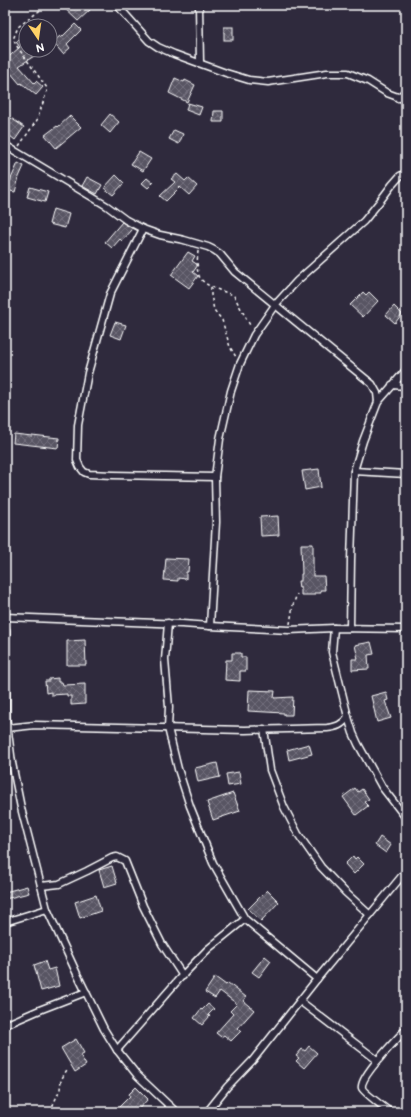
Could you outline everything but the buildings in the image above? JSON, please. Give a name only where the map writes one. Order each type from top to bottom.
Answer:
[{"type":"street","points":[[117,5],[149,41],[158,47],[250,80],[268,82],[327,73],[348,73],[368,81],[387,94],[406,100]]},
{"type":"street","points":[[199,5],[200,62]]},
{"type":"street","points":[[398,98],[406,91]]},
{"type":"street","points":[[5,144],[107,206],[126,220],[143,229],[160,235],[199,244],[220,254],[235,272],[372,384],[378,402]]},
{"type":"street","points":[[210,626],[216,522],[215,477],[223,425],[231,391],[240,364],[254,334],[275,305],[297,281],[364,221],[392,185],[406,172]]},
{"type":"street","points":[[143,229],[110,294],[88,373],[78,424],[77,460],[84,472],[89,474],[215,477]]},
{"type":"street","points":[[350,628],[354,471],[363,441],[378,402],[406,370]]},
{"type":"street","points":[[392,385],[406,386]]},
{"type":"street","points":[[354,471],[406,474]]},
{"type":"street","points":[[5,617],[168,623],[289,630],[334,628],[406,629]]},
{"type":"street","points":[[168,623],[165,660],[169,707],[168,728],[178,769],[190,806],[213,863],[245,919],[317,979]]},
{"type":"street","points":[[5,627],[6,716],[12,763],[47,909],[104,1029],[117,1050],[137,1075],[176,1112]]},
{"type":"street","points":[[334,628],[332,652],[348,717],[358,744],[382,787],[406,818]]},
{"type":"street","points":[[7,728],[35,725],[264,729],[336,728],[348,717]]},
{"type":"street","points":[[264,729],[270,770],[284,807],[298,834],[320,867],[370,915]]},
{"type":"street","points":[[41,886],[59,884],[112,858],[117,857],[125,861],[146,912],[162,944],[183,976]]},
{"type":"street","points":[[207,1112],[227,1087],[253,1060],[370,915],[404,879],[406,871]]},
{"type":"street","points":[[5,922],[47,909]]},
{"type":"street","points":[[117,1050],[208,949],[245,919]]},
{"type":"street","points":[[5,1025],[42,1008],[86,992]]},
{"type":"street","points":[[300,1000],[377,1060]]},
{"type":"street","points":[[390,1112],[362,1089],[362,1084],[377,1060],[406,1029]]},
{"type":"path","points":[[15,151],[37,120],[47,91],[16,45],[14,37],[18,26],[47,5]]},
{"type":"path","points":[[199,244],[197,268],[200,279],[211,286],[234,296],[254,334]]},
{"type":"path","points":[[211,286],[214,310],[222,320],[230,347],[240,364]]},
{"type":"path","points":[[289,630],[293,605],[297,594]]},
{"type":"path","points":[[52,1112],[53,1105],[60,1089],[61,1080],[68,1068]]}]
